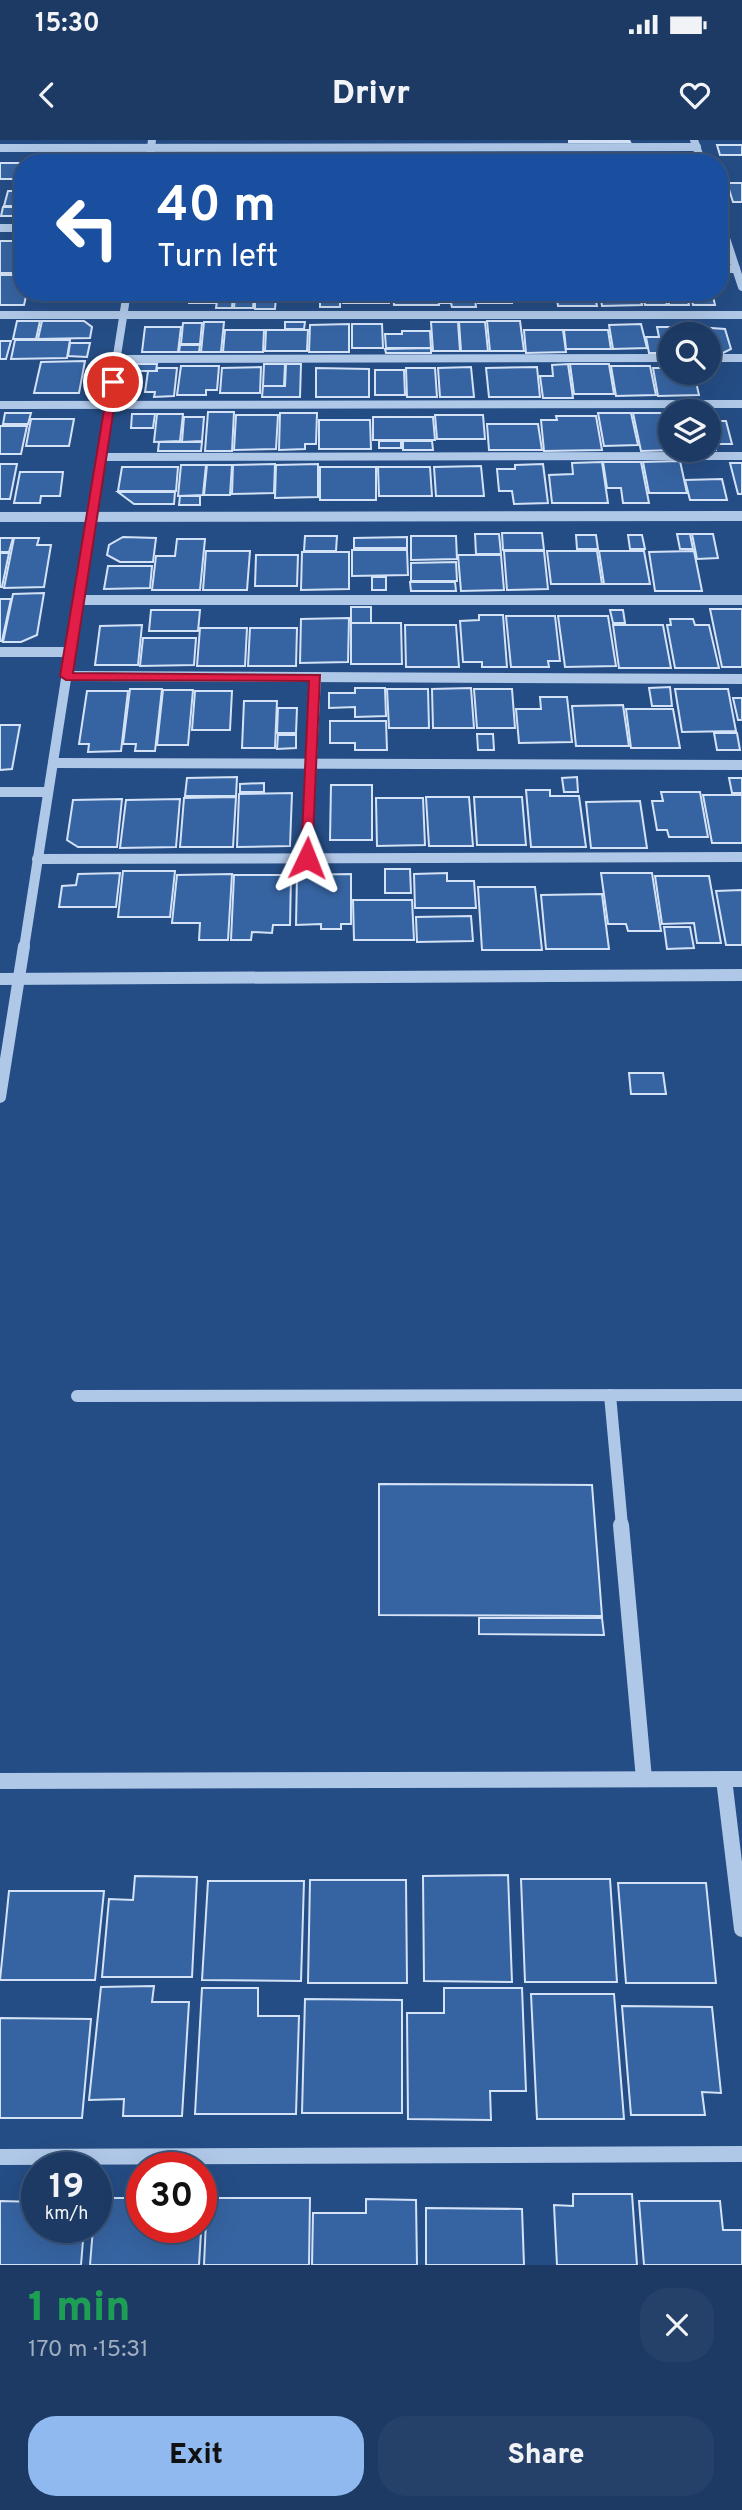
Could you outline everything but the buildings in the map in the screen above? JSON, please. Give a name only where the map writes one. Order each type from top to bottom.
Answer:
[{"type":"street","points":[[0,148],[152,144],[695,144]]},
{"type":"street","points":[[728,247],[742,287]]},
{"type":"street","points":[[728,269],[736,269]]},
{"type":"street","points":[[0,1097],[126,301]]},
{"type":"street","points":[[0,315],[742,315]]},
{"type":"street","points":[[721,358],[742,358]]},
{"type":"street","points":[[117,359],[658,359]]},
{"type":"street","points":[[0,405],[742,404]]},
{"type":"street","points":[[101,457],[742,456]]},
{"type":"street","points":[[0,517],[742,516]]},
{"type":"street","points":[[78,600],[742,600]]},
{"type":"street","points":[[0,652],[70,652]]},
{"type":"street","points":[[66,676],[742,679]]},
{"type":"street","points":[[307,858],[316,677]]},
{"type":"street","points":[[53,763],[742,765]]},
{"type":"street","points":[[0,792],[48,792]]},
{"type":"street","points":[[37,859],[742,857]]},
{"type":"street","points":[[0,979],[742,975]]},
{"type":"street","points":[[610,1395],[644,1779]]},
{"type":"street","points":[[77,1396],[742,1395]]},
{"type":"street","points":[[724,1779],[742,1928]]},
{"type":"street","points":[[0,1781],[742,1779]]},
{"type":"street","points":[[0,2157],[742,2154]]},
{"type":"route","points":[[113,382],[66,676],[316,677],[307,858]]}]
